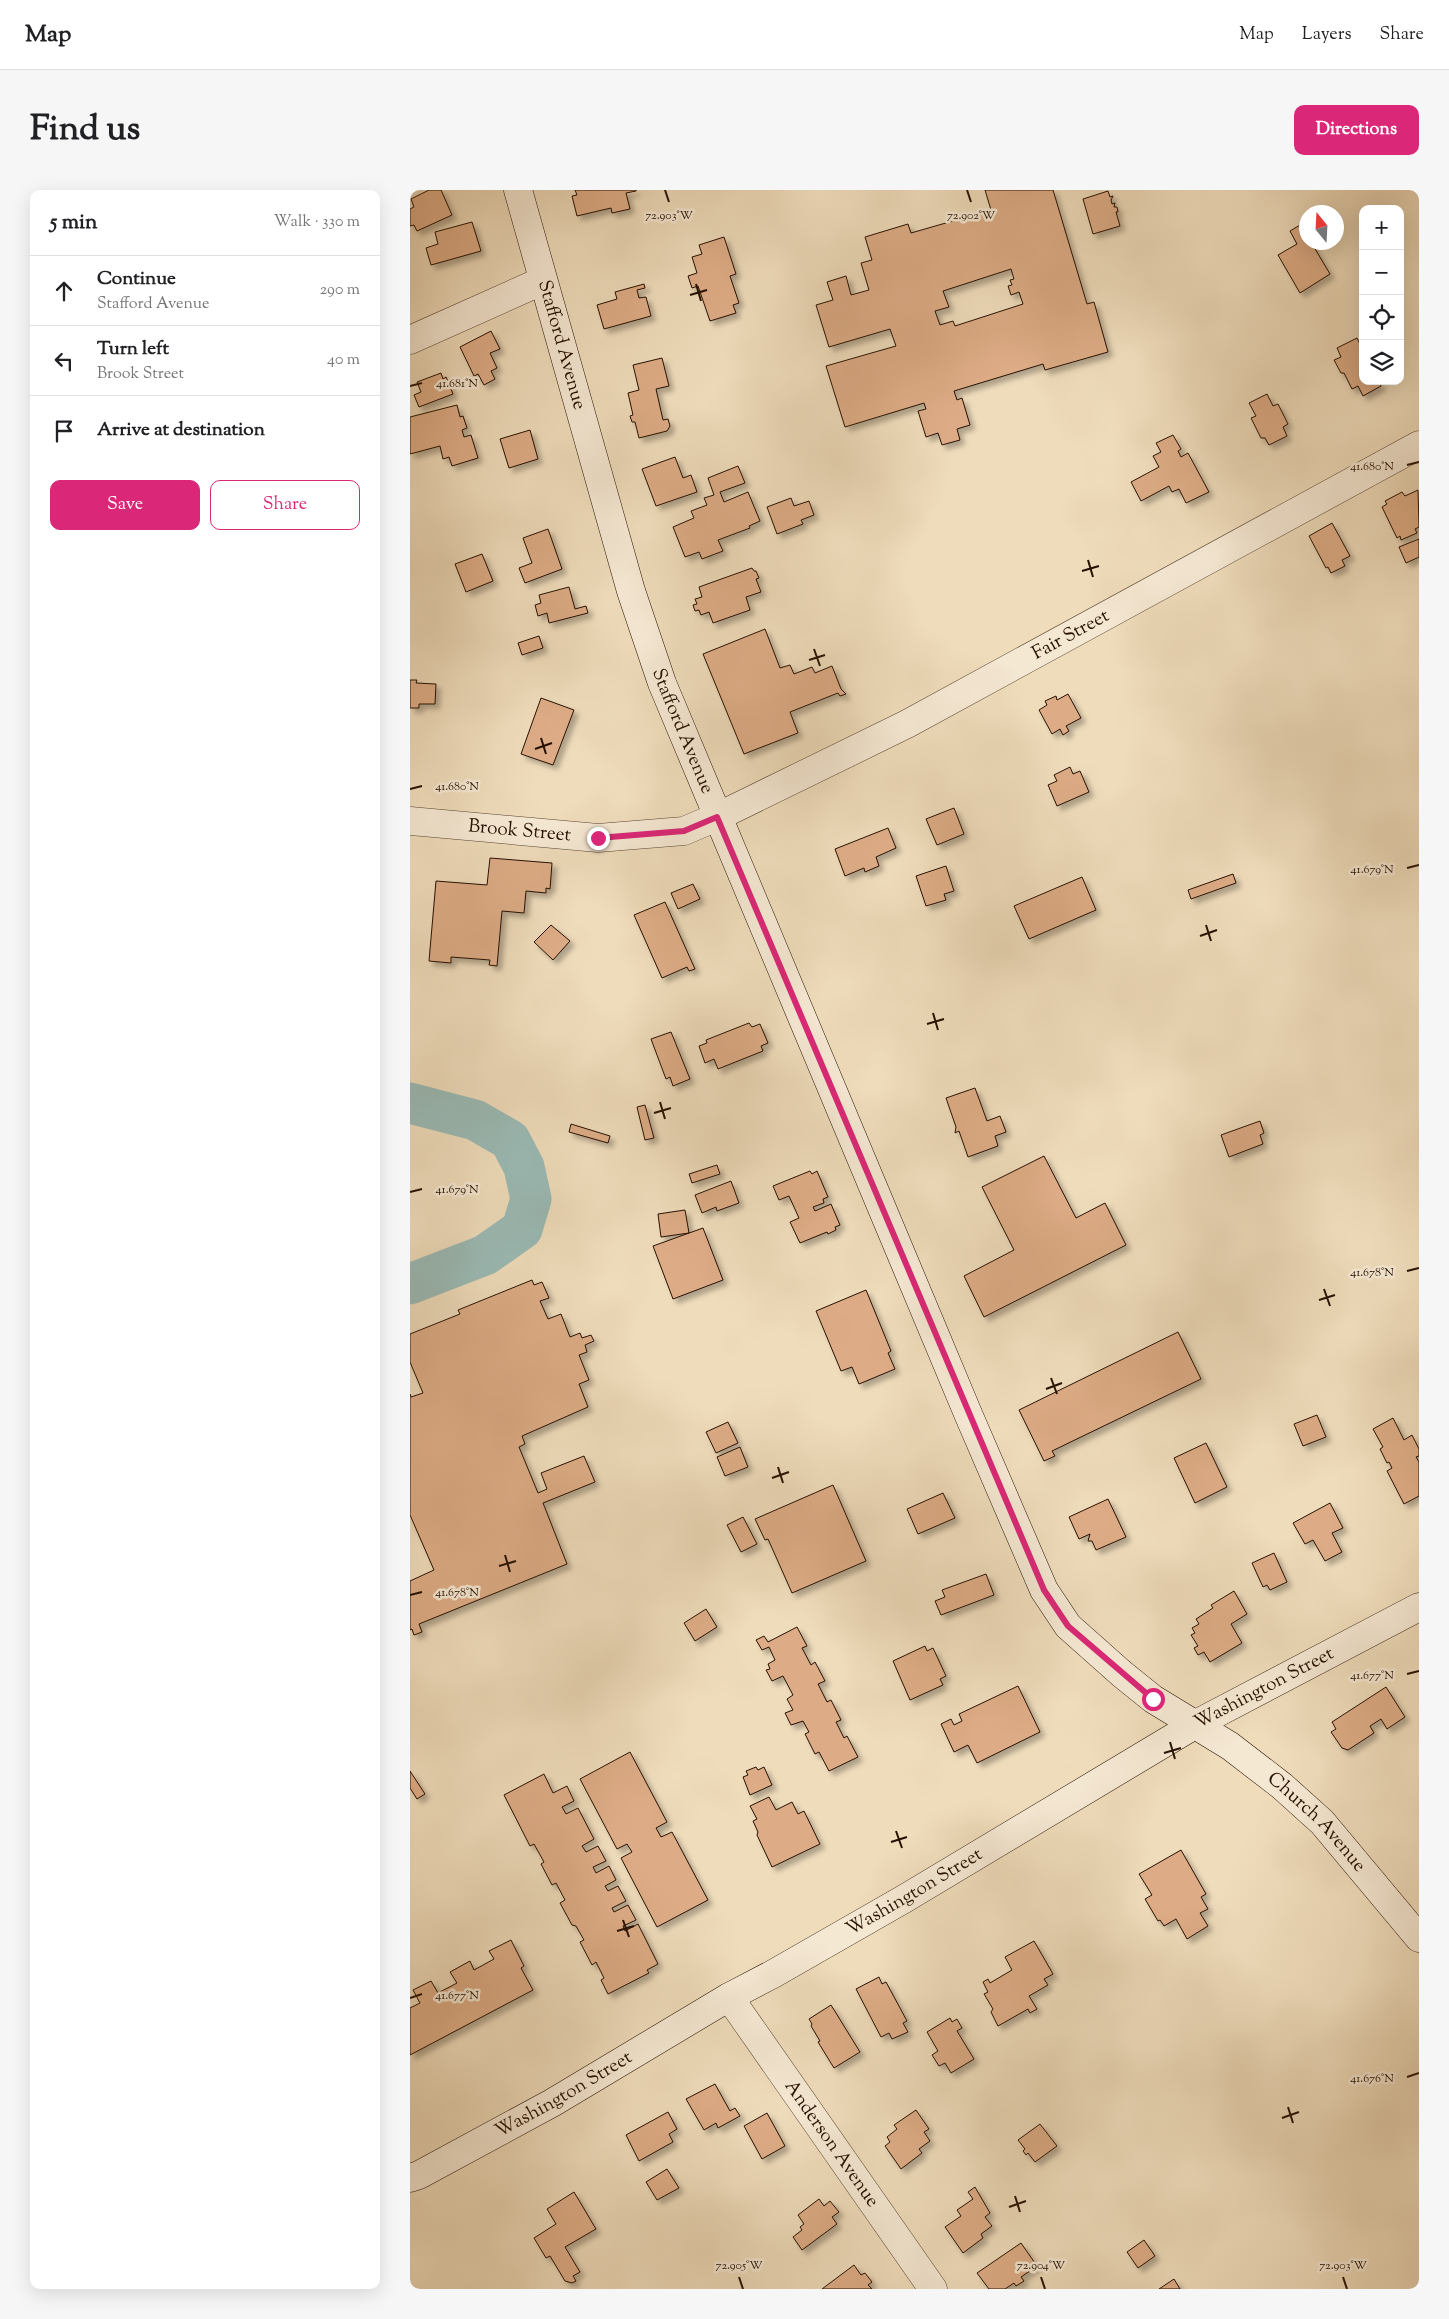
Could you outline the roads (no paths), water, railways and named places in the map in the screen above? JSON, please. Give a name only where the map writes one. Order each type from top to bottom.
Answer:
[{"type":"main road","name":"Stafford Avenue","points":[[518,190],[542,281],[631,591],[662,683],[1044,1590],[1068,1626],[1080,1638],[1153,1699],[1196,1724]]},
{"type":"main road","points":[[410,340],[542,281]]},
{"type":"main road","name":"Fair Street","points":[[717,817],[907,724],[1419,445]]},
{"type":"main road","name":"Brook Street","points":[[410,821],[598,838],[684,831],[717,817]]},
{"type":"main road","name":"Washington Street","points":[[410,2178],[552,2103],[729,1997],[904,1899],[1196,1724],[1419,1607]]},
{"type":"main road","name":"Church Avenue","points":[[1196,1724],[1230,1746],[1282,1786],[1322,1822],[1419,1938]]},
{"type":"main road","name":"Anderson Avenue","points":[[729,1997],[933,2289]]},
{"type":"waterway","points":[[410,1103],[475,1120],[510,1140],[524,1167],[531,1199],[522,1229],[485,1255],[410,1284]]}]
